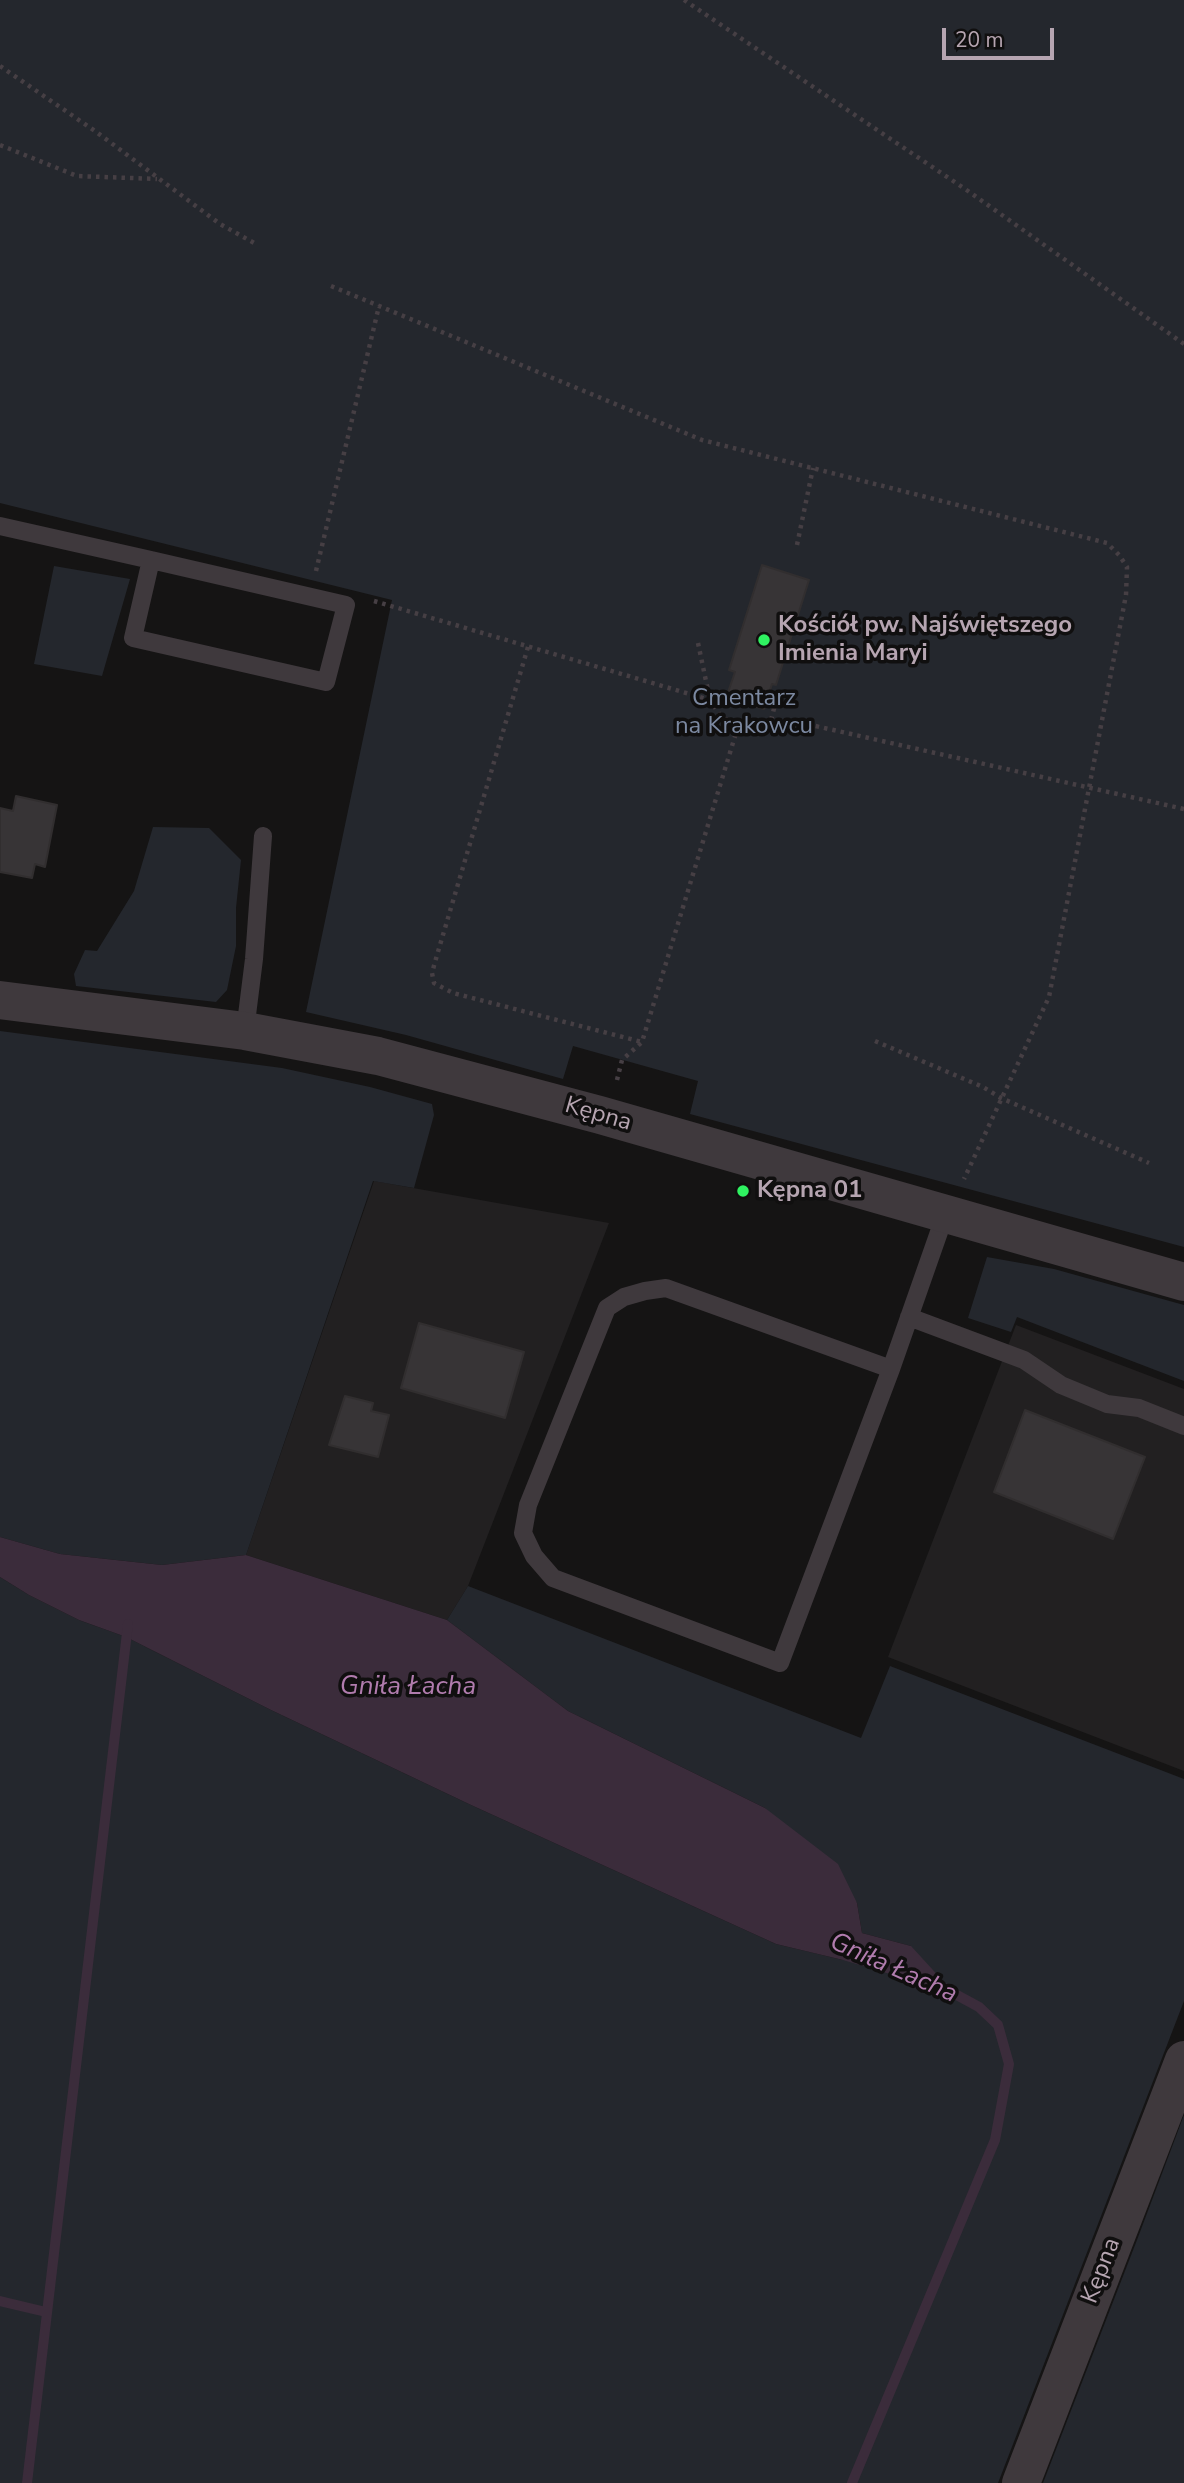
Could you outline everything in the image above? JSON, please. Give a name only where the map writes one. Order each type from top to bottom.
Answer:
[{"type":"street","name":"Kępna","points":[[0,1000],[245,1031],[378,1056],[953,1201],[1184,1282]]},
{"type":"street","name":"Kępna","points":[[1021,2483],[1184,2060]]},
{"type":"lane","points":[[0,526],[151,560],[346,605],[327,682],[133,638],[151,560]]},
{"type":"lane","points":[[245,1031],[254,959],[263,836]]},
{"type":"lane","points":[[891,1369],[666,1288],[624,1297],[607,1308],[528,1505],[523,1533],[534,1556],[553,1578],[780,1663],[891,1369],[953,1201]]},
{"type":"lane","points":[[909,1317],[1024,1360],[1061,1385],[1107,1404],[1139,1408],[1184,1426]]},
{"type":"path","points":[[684,0],[968,191],[1184,344]]},
{"type":"path","points":[[0,66],[95,131],[220,223],[256,244]]},
{"type":"path","points":[[0,145],[77,176],[160,179]]},
{"type":"path","points":[[331,286],[664,427],[702,440],[1107,544],[1119,555],[1127,567],[1126,595],[1049,996],[953,1201]]},
{"type":"path","points":[[314,581],[379,306]]},
{"type":"path","points":[[797,545],[813,468]]},
{"type":"path","points":[[346,605],[368,600],[710,700]]},
{"type":"path","points":[[698,643],[710,700],[722,718],[758,729],[811,725],[1184,809]]},
{"type":"path","points":[[528,647],[435,961],[432,973],[434,983],[453,993],[642,1042]]},
{"type":"path","points":[[769,728],[778,694]]},
{"type":"path","points":[[609,1083],[617,1081],[622,1060],[642,1042],[739,723]]},
{"type":"path","points":[[875,1041],[1149,1163]]},
{"type":"shaded area","points":[[374,1181],[609,1223],[468,1586],[447,1620],[246,1555]]},
{"type":"shaded area","points":[[1016,1325],[1184,1389],[1184,1771],[888,1657]]},
{"type":"green space","name":"Cmentarz na Krakowcu","points":[[0,0],[1184,0],[1184,1247],[690,1114],[698,1081],[573,1046],[563,1079],[406,1035],[306,1012],[392,600],[0,503]]},
{"type":"green space","points":[[54,566],[130,579],[102,676],[34,664]]},
{"type":"green space","points":[[153,827],[209,828],[241,860],[236,908],[236,946],[227,990],[216,1002],[76,986],[74,974],[85,950],[97,951],[134,891]]},
{"type":"green space","points":[[0,1031],[282,1068],[432,1104],[434,1115],[414,1188],[373,1181],[246,1555],[162,1565],[60,1554],[0,1537]]},
{"type":"green space","points":[[987,1257],[1054,1269],[1184,1305],[1184,1381],[1017,1317],[1011,1332],[968,1318]]},
{"type":"green space","points":[[0,1577],[79,1620],[126,1637],[271,1710],[471,1805],[776,1944],[843,1960],[911,1946],[862,1933],[857,1903],[765,1808],[568,1711],[447,1620],[468,1586],[861,1738],[890,1666],[1184,1779],[1184,2001],[998,2483],[0,2483]]},
{"type":"green space","points":[[1184,2115],[1184,2483],[1043,2483],[1137,2240]]},
{"type":"water","name":"Gniła Łacha","points":[[0,1537],[60,1554],[162,1565],[246,1555],[447,1620],[568,1711],[765,1808],[838,1864],[857,1903],[862,1933],[911,1946],[954,1993],[843,1960],[776,1944],[471,1805],[271,1710],[126,1637],[79,1620],[0,1577]]},
{"type":"building","name":"Kościół pw. Najświętszego Imienia Maryi","points":[[762,565],[809,580],[776,685],[772,684],[764,709],[726,698],[735,672],[729,670]]},
{"type":"building","points":[[16,796],[57,805],[45,867],[35,864],[32,878],[0,872],[0,808],[13,811]]},
{"type":"building","points":[[419,1323],[524,1352],[505,1418],[401,1388]]},
{"type":"building","points":[[345,1396],[373,1403],[371,1411],[389,1415],[378,1457],[329,1445]]},
{"type":"building","points":[[1025,1410],[1145,1457],[1113,1539],[994,1492]]},
{"type":"waterway","points":[[27,2483],[128,1624]]},
{"type":"waterway","name":"Gniła Łacha","points":[[852,2483],[995,2140],[1009,2064],[998,2025],[979,2007],[942,1987]]},
{"type":"waterway","points":[[0,2301],[46,2312]]},
{"type":"place","name":"Kościół pw. Najświętszego Imienia Maryi","points":[[764,640]]},
{"type":"place","name":"Kępna 01","points":[[743,1191]]}]
